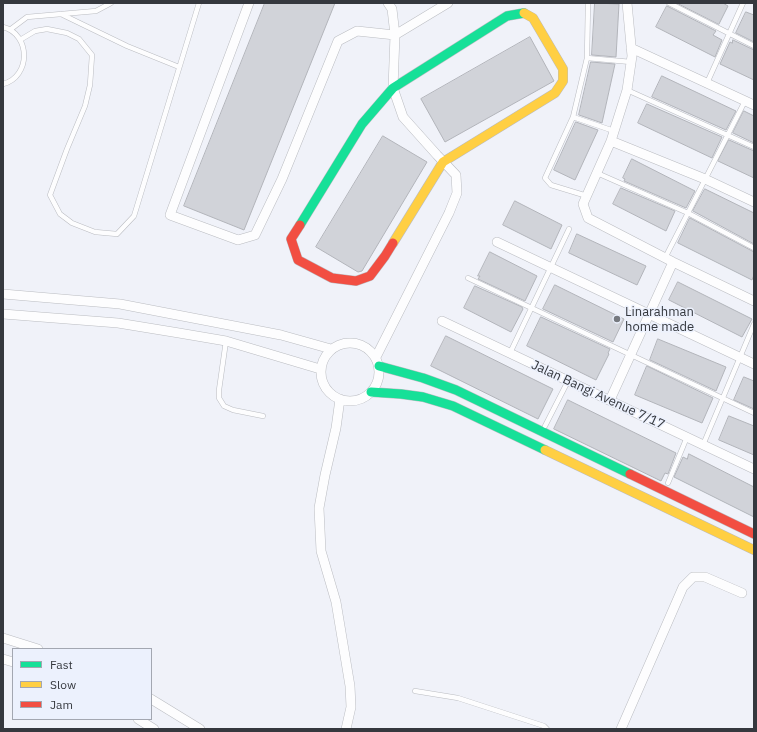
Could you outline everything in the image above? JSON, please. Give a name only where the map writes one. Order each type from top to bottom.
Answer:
[{"type":"street","points":[[249,3],[170,215],[238,240],[255,235],[282,179],[338,41],[357,31],[395,35],[448,3]]},
{"type":"street","points":[[378,362],[449,213],[457,193],[456,175],[403,117],[393,88],[395,35],[392,9],[388,3]]},
{"type":"street","points":[[627,3],[631,48],[631,62],[627,90],[611,141],[583,204],[588,218],[669,260],[754,301]]},
{"type":"street","points":[[524,13],[533,18],[563,69],[563,81],[555,93],[443,162],[385,256],[370,276],[356,281],[332,278],[298,260],[291,239],[362,124],[393,88],[507,16],[524,13]]},
{"type":"street","points":[[631,48],[754,105]]},
{"type":"street","points":[[611,141],[705,179],[754,202]]},
{"type":"street","points":[[497,242],[754,364]]},
{"type":"street","points":[[610,400],[648,315],[669,260]]},
{"type":"street","points":[[3,294],[120,304],[281,335],[331,349]]},
{"type":"street","points":[[3,314],[118,323],[226,341],[320,369]]},
{"type":"street","name":"Jalan Bangi Avenue 7/17","points":[[442,321],[754,469]]},
{"type":"street","points":[[350,342],[360,344],[369,349],[378,362],[380,373],[376,386],[371,392],[356,401],[348,401],[333,396],[327,390],[323,384],[320,369],[324,358],[331,349],[340,343],[350,342]]},
{"type":"street","points":[[378,362],[456,390],[754,534]]},
{"type":"street","points":[[371,392],[423,397],[453,406],[754,550]]},
{"type":"street","points":[[340,399],[336,428],[319,508],[321,551],[336,602],[350,686],[351,707],[346,729]]},
{"type":"street","points":[[621,729],[683,587],[693,577],[705,577],[742,593]]},
{"type":"street","points":[[3,638],[35,648]]},
{"type":"street","points":[[152,700],[200,729]]},
{"type":"street","points":[[140,720],[154,729]]},
{"type":"lane","points":[[11,29],[27,17],[96,10],[111,3]]},
{"type":"lane","points":[[20,40],[36,31],[47,29],[67,33],[79,39],[92,55],[90,86],[85,106],[50,195],[60,214],[72,223],[95,232],[116,234],[134,216],[199,3]]},
{"type":"lane","points":[[587,196],[551,185],[545,178],[573,117],[587,58],[588,3]]},
{"type":"lane","points":[[669,3],[754,46]]},
{"type":"lane","points":[[707,83],[743,3]]},
{"type":"lane","points":[[61,14],[127,46],[179,67]]},
{"type":"lane","points":[[3,27],[11,29],[20,40],[24,49],[24,60],[21,70],[15,78],[6,84],[3,84]]},
{"type":"lane","points":[[587,58],[631,62]]},
{"type":"lane","points":[[627,90],[754,147]]},
{"type":"lane","points":[[669,260],[688,214],[745,101]]},
{"type":"lane","points":[[573,117],[614,131]]},
{"type":"lane","points":[[597,173],[688,214],[754,248]]},
{"type":"lane","points":[[510,353],[569,229]]},
{"type":"lane","points":[[468,278],[754,413]]},
{"type":"lane","points":[[703,444],[754,324]]},
{"type":"lane","points":[[226,341],[219,398],[224,406],[233,410],[263,416]]},
{"type":"lane","points":[[545,426],[568,381]]},
{"type":"lane","points":[[668,484],[687,437]]},
{"type":"lane","points":[[415,691],[458,698],[527,720],[544,726],[547,729]]},
{"type":"building","points":[[265,3],[335,3],[244,230],[184,206]]},
{"type":"building","points":[[595,3],[619,4],[616,57],[592,55]]},
{"type":"building","points":[[677,3],[723,3],[728,6],[719,24]]},
{"type":"building","points":[[667,6],[716,31],[713,35],[722,40],[715,57],[656,27]]},
{"type":"building","points":[[746,12],[754,15],[754,42],[736,33]]},
{"type":"building","points":[[530,37],[554,81],[445,142],[421,99]]},
{"type":"building","points":[[733,40],[754,50],[754,80],[720,64],[730,42],[732,43]]},
{"type":"building","points":[[591,62],[615,64],[602,123],[579,115]]},
{"type":"building","points":[[662,76],[736,111],[726,130],[652,97]]},
{"type":"building","points":[[647,104],[722,137],[712,158],[638,123]]},
{"type":"building","points":[[744,111],[754,116],[754,143],[733,133]]},
{"type":"building","points":[[576,122],[598,130],[575,180],[554,170]]},
{"type":"building","points":[[383,136],[427,162],[362,271],[358,272],[316,247]]},
{"type":"building","points":[[729,140],[754,151],[754,178],[718,161]]},
{"type":"building","points":[[632,159],[695,191],[686,208],[624,181],[625,179],[623,178]]},
{"type":"building","points":[[621,188],[675,211],[666,231],[613,204]]},
{"type":"building","points":[[705,189],[754,213],[754,244],[693,211]]},
{"type":"building","points":[[515,201],[562,225],[551,249],[503,225]]},
{"type":"building","points":[[690,218],[754,252],[754,275],[752,280],[678,243]]},
{"type":"building","points":[[577,234],[646,266],[637,285],[569,253]]},
{"type":"building","points":[[490,252],[537,276],[525,301],[478,279],[480,276],[478,276]]},
{"type":"building","points":[[678,282],[752,319],[742,337],[669,300]]},
{"type":"building","points":[[555,285],[624,319],[613,342],[543,309]]},
{"type":"building","points":[[475,286],[522,307],[523,309],[511,332],[464,308]]},
{"type":"building","points":[[541,317],[610,349],[596,380],[527,346]]},
{"type":"building","points":[[446,336],[553,389],[538,419],[431,366]]},
{"type":"building","points":[[658,339],[726,367],[716,391],[650,360]]},
{"type":"building","points":[[647,366],[713,398],[702,423],[635,395]]},
{"type":"building","points":[[744,377],[754,381],[754,409],[734,400]]},
{"type":"building","points":[[568,400],[676,453],[668,474],[665,473],[661,481],[554,429]]},
{"type":"building","points":[[729,416],[754,426],[754,455],[719,440]]},
{"type":"building","points":[[689,454],[754,487],[754,517],[674,477],[683,457],[687,459]]},
{"type":"traffic: fast","points":[[300,225],[362,124],[393,88],[507,16],[524,13]]},
{"type":"traffic: fast","points":[[379,366],[423,378],[456,390],[630,474]]},
{"type":"traffic: fast","points":[[371,392],[423,397],[453,406],[545,450]]},
{"type":"traffic: slow","points":[[393,243],[443,162],[555,93],[563,81],[563,69],[533,18],[524,13]]},
{"type":"traffic: slow","points":[[545,450],[754,550]]},
{"type":"traffic: jam","points":[[300,225],[291,239],[298,260],[332,278],[356,281],[370,276],[393,243]]},
{"type":"traffic: jam","points":[[630,474],[754,534]]},
{"type":"place","name":"Linarahman home made","points":[[617,319]]}]
